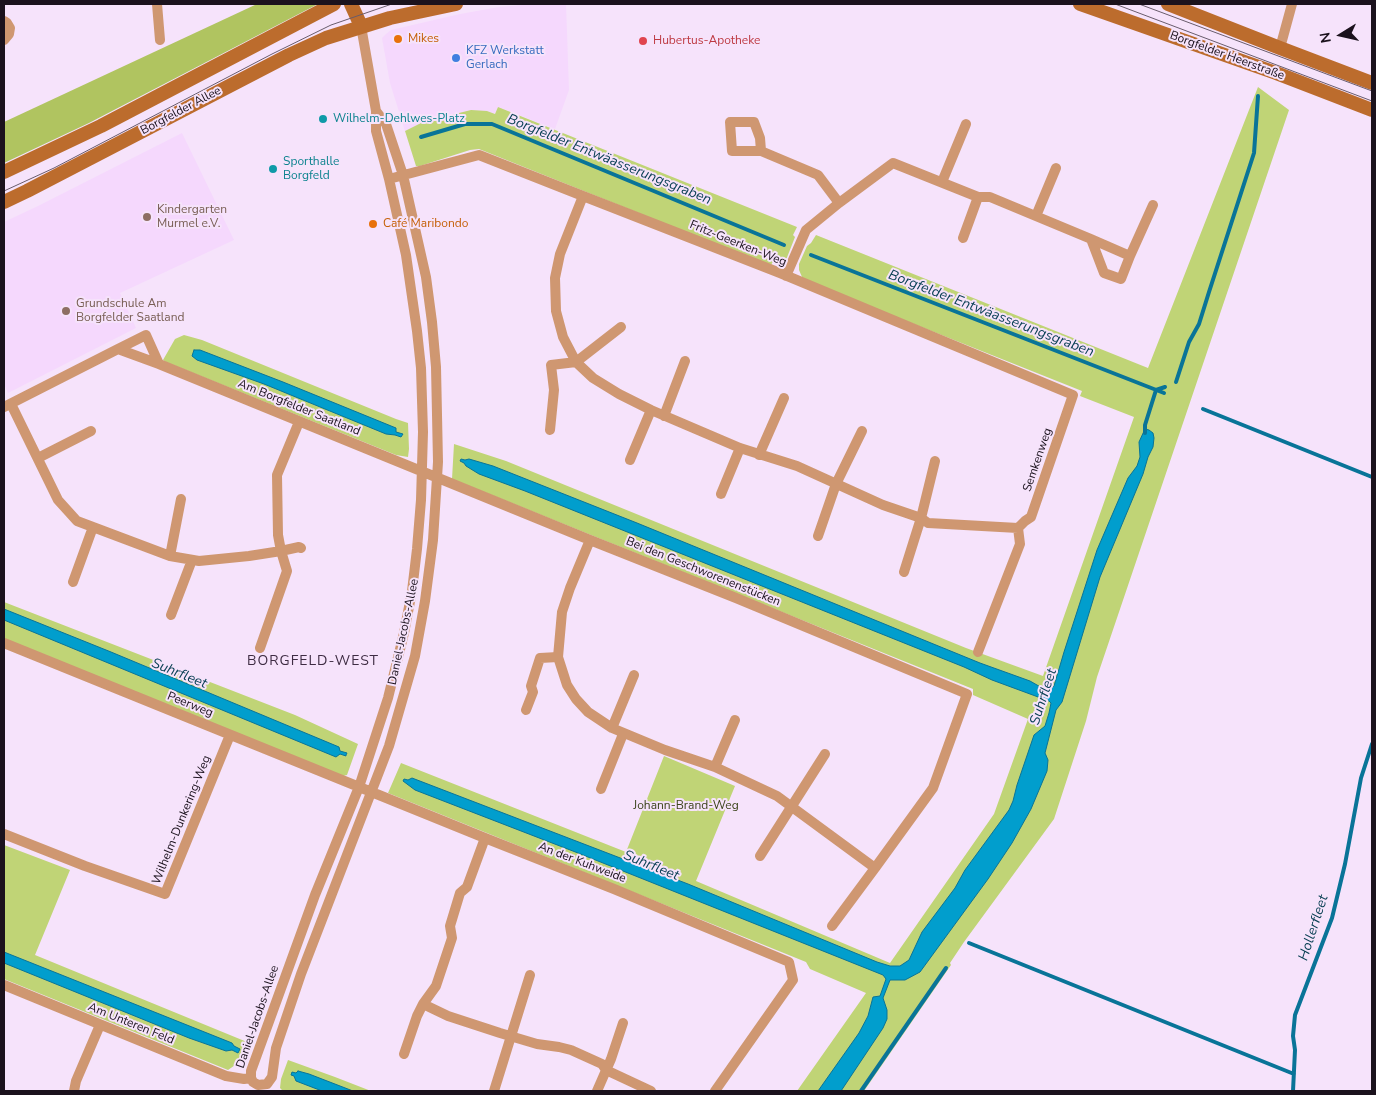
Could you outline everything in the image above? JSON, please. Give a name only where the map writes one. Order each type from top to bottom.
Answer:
[{"type":"main road","name":"Borgfelder Allee","points":[[4,172],[101,126],[334,4]]},
{"type":"main road","points":[[351,4],[361,26]]},
{"type":"main road","points":[[361,26],[362,4]]},
{"type":"main road","points":[[361,26],[423,10],[456,4]]},
{"type":"main road","name":"Borgfelder Heerstraße","points":[[1080,4],[1276,73],[1372,110]]},
{"type":"main road","name":"Borgfelder Heerstraße","points":[[1168,4],[1372,83]]},
{"type":"main road","name":"Borgfelder Allee","points":[[4,202],[289,55],[326,38],[361,26]]},
{"type":"street","points":[[157,4],[160,40]]},
{"type":"street","points":[[1280,48],[1292,4]]},
{"type":"street","points":[[4,21],[10,28],[9,34],[4,40]]},
{"type":"street","name":"Daniel-Jacobs-Allee","points":[[361,26],[376,111],[376,131],[406,255],[418,331],[430,474],[433,540],[415,656],[390,746],[365,790],[315,895],[251,1071],[253,1082],[270,1088],[276,1048],[365,790],[409,608],[421,500],[430,474],[438,442],[436,376],[426,277],[404,175],[386,124],[376,111]]},
{"type":"street","points":[[942,182],[966,124]]},
{"type":"street","points":[[761,151],[818,175],[839,203]]},
{"type":"street","name":"Fritz-Geerken-Weg","points":[[389,179],[479,155],[786,276],[1073,395]]},
{"type":"street","points":[[786,276],[806,230],[893,163],[978,196],[990,197],[1130,256]]},
{"type":"street","points":[[1036,216],[1056,168]]},
{"type":"street","points":[[583,196],[560,254],[555,278],[556,311],[563,336],[576,362],[593,378],[619,394],[664,416],[758,455],[797,466],[883,505],[921,518],[928,523],[1018,528],[1020,544],[978,652]]},
{"type":"street","points":[[963,238],[978,196]]},
{"type":"street","points":[[1091,239],[1104,273],[1121,279],[1153,205]]},
{"type":"street","points":[[550,430],[554,390],[551,365],[576,362],[621,327]]},
{"type":"street","points":[[159,364],[146,335],[7,406],[38,458],[58,500],[77,522],[170,556],[199,561],[301,548]]},
{"type":"street","name":"Am Borgfelder Saatland","points":[[118,349],[430,474]]},
{"type":"street","points":[[664,416],[685,361]]},
{"type":"street","name":"Semkenweg","points":[[1018,528],[1031,517],[1073,395]]},
{"type":"street","points":[[758,455],[784,398]]},
{"type":"street","points":[[630,460],[651,410]]},
{"type":"street","points":[[260,648],[287,571],[278,535],[278,474],[299,422]]},
{"type":"street","points":[[38,458],[91,431]]},
{"type":"street","points":[[818,536],[836,484],[862,431]]},
{"type":"street","points":[[722,494],[740,448]]},
{"type":"street","points":[[904,572],[921,518],[935,461]]},
{"type":"street","name":"Bei den Geschworenenstücken","points":[[430,474],[967,694],[933,788],[874,868]]},
{"type":"street","points":[[170,556],[181,499]]},
{"type":"street","points":[[73,582],[93,528]]},
{"type":"street","points":[[590,540],[562,612],[558,657],[567,685],[588,712],[612,728],[623,734],[715,767],[776,796],[874,868],[832,926]]},
{"type":"street","points":[[171,615],[192,560]]},
{"type":"street","name":"Peerweg","points":[[4,643],[365,790]]},
{"type":"street","points":[[526,710],[533,692],[531,686],[540,658],[558,657]]},
{"type":"street","points":[[612,728],[634,675]]},
{"type":"street","points":[[715,767],[735,720]]},
{"type":"street","points":[[601,789],[623,734]]},
{"type":"street","name":"Wilhelm-Dunkering-Weg","points":[[4,834],[85,866],[165,894],[230,735]]},
{"type":"street","points":[[760,856],[824,754]]},
{"type":"street","name":"An der Kuhweide","points":[[365,790],[614,889],[789,962],[793,980],[715,1091]]},
{"type":"street","points":[[404,1054],[417,1016],[436,986],[452,938],[450,926],[460,893],[467,887],[485,838]]},
{"type":"street","points":[[494,1091],[530,975]]},
{"type":"street","name":"Am Unteren Feld","points":[[4,985],[226,1076],[244,1079],[251,1078]]},
{"type":"street","points":[[424,1004],[448,1016],[537,1044],[571,1050],[602,1064],[606,1070],[650,1091]]},
{"type":"street","points":[[597,1091],[623,1023]]},
{"type":"street","points":[[74,1091],[76,1081],[100,1025]]},
{"type":"shaded area","points":[[566,4],[569,90],[555,129],[498,107],[495,114],[487,111],[423,122],[405,131],[390,83],[382,38],[386,34],[391,30],[460,14],[499,7]]},
{"type":"shaded area","points":[[182,133],[234,240],[120,293],[136,328],[8,393],[4,384],[4,222]]},
{"type":"green space","points":[[257,4],[318,4],[89,123],[4,163],[4,122]]},
{"type":"green space","name":"Johann-Brand-Weg","points":[[1258,87],[1289,110],[1097,677],[1086,721],[1054,819],[964,942],[950,963],[951,965],[864,1091],[797,1091],[866,993],[810,969],[806,962],[388,793],[401,763],[626,852],[664,756],[735,786],[696,881],[890,963],[994,814],[1028,719],[973,695],[973,689],[452,479],[454,444],[506,461],[966,648],[1043,676],[1134,417],[1080,396],[1082,391],[811,283],[802,277],[799,264],[807,246],[816,235],[1148,368]]},
{"type":"green space","points":[[498,107],[797,227],[786,260],[772,263],[771,266],[479,149],[416,166],[405,131],[423,122],[471,110],[487,111],[495,114]]},
{"type":"green space","points":[[184,335],[202,340],[408,423],[408,457],[396,455],[163,360],[175,339]]},
{"type":"green space","points":[[4,602],[295,715],[358,744],[347,775],[343,776],[4,639]]},
{"type":"green space","points":[[4,845],[70,870],[35,955],[247,1042],[242,1058],[238,1063],[228,1070],[4,979]]},
{"type":"green space","points":[[288,1060],[371,1091],[283,1091],[280,1088],[281,1079]]},
{"type":"water","points":[[194,350],[200,350],[283,382],[396,428],[396,432],[403,434],[401,437],[386,434],[264,384],[197,360],[192,356]]},
{"type":"water","points":[[1145,429],[1153,433],[1153,447],[1100,577],[1062,702],[1056,710],[1045,753],[1048,760],[1047,771],[1031,809],[1012,843],[988,879],[920,972],[905,980],[890,980],[883,998],[887,1010],[887,1019],[841,1091],[818,1091],[859,1033],[868,1016],[873,997],[880,996],[886,979],[883,975],[415,790],[403,781],[404,779],[412,778],[688,884],[877,962],[890,966],[900,966],[909,960],[922,932],[1009,810],[1034,735],[1045,726],[1051,703],[479,474],[460,461],[461,459],[469,459],[493,466],[1050,690],[1054,686],[1097,550],[1128,478],[1137,466],[1140,457],[1139,442]]},
{"type":"water","points":[[4,609],[339,747],[340,751],[347,753],[346,756],[340,754],[336,757],[4,620]]},
{"type":"water","points":[[4,952],[232,1043],[240,1049],[238,1053],[232,1050],[226,1051],[189,1038],[4,963]]},
{"type":"water","points":[[298,1071],[353,1091],[322,1091],[296,1081],[294,1076],[291,1075],[292,1072],[296,1073]]},
{"type":"waterway","points":[[1176,382],[1189,342],[1199,324],[1254,153],[1258,96]]},
{"type":"waterway","name":"Borgfelder Entwäasserungsgraben","points":[[421,137],[465,124],[492,124],[784,245]]},
{"type":"waterway","name":"Borgfelder Entwäasserungsgraben","points":[[811,255],[1164,393]]},
{"type":"waterway","name":"Borgfelder Entwäasserungsgraben","points":[[1156,390],[1165,387]]},
{"type":"waterway","name":"Suhrfleet","points":[[1145,433],[1145,425],[1156,390]]},
{"type":"waterway","name":"Borgfelder Entwäasserungsgraben","points":[[1203,409],[1372,477]]},
{"type":"waterway","name":"Hollerfleet","points":[[1293,1091],[1295,1015],[1332,918],[1345,864],[1361,778],[1372,744]]},
{"type":"waterway","points":[[969,943],[1294,1074]]},
{"type":"waterway","points":[[861,1091],[946,968]]},
{"type":"tram line","points":[[4,191],[54,168],[331,25],[392,4]]},
{"type":"tram line","points":[[1115,4],[1372,101]]},
{"type":"tram line","points":[[1139,4],[1372,91]]},
{"type":"place","name":"Mikes","points":[[398,39]]},
{"type":"place","name":"Hubertus-Apotheke","points":[[643,41]]},
{"type":"place","name":"KFZ Werkstatt Gerlach","points":[[456,58]]},
{"type":"place","name":"Wilhelm-Dehlwes-Platz","points":[[323,119]]},
{"type":"place","name":"Sporthalle Borgfeld","points":[[273,169]]},
{"type":"place","name":"Kindergarten Murmel e.V.","points":[[147,217]]},
{"type":"place","name":"Café Maribondo","points":[[373,224]]},
{"type":"place","name":"Grundschule Am Borgfelder Saatland","points":[[66,311]]},
{"type":"district","name":"BORGFELD-WEST","points":[[313,662]]}]
